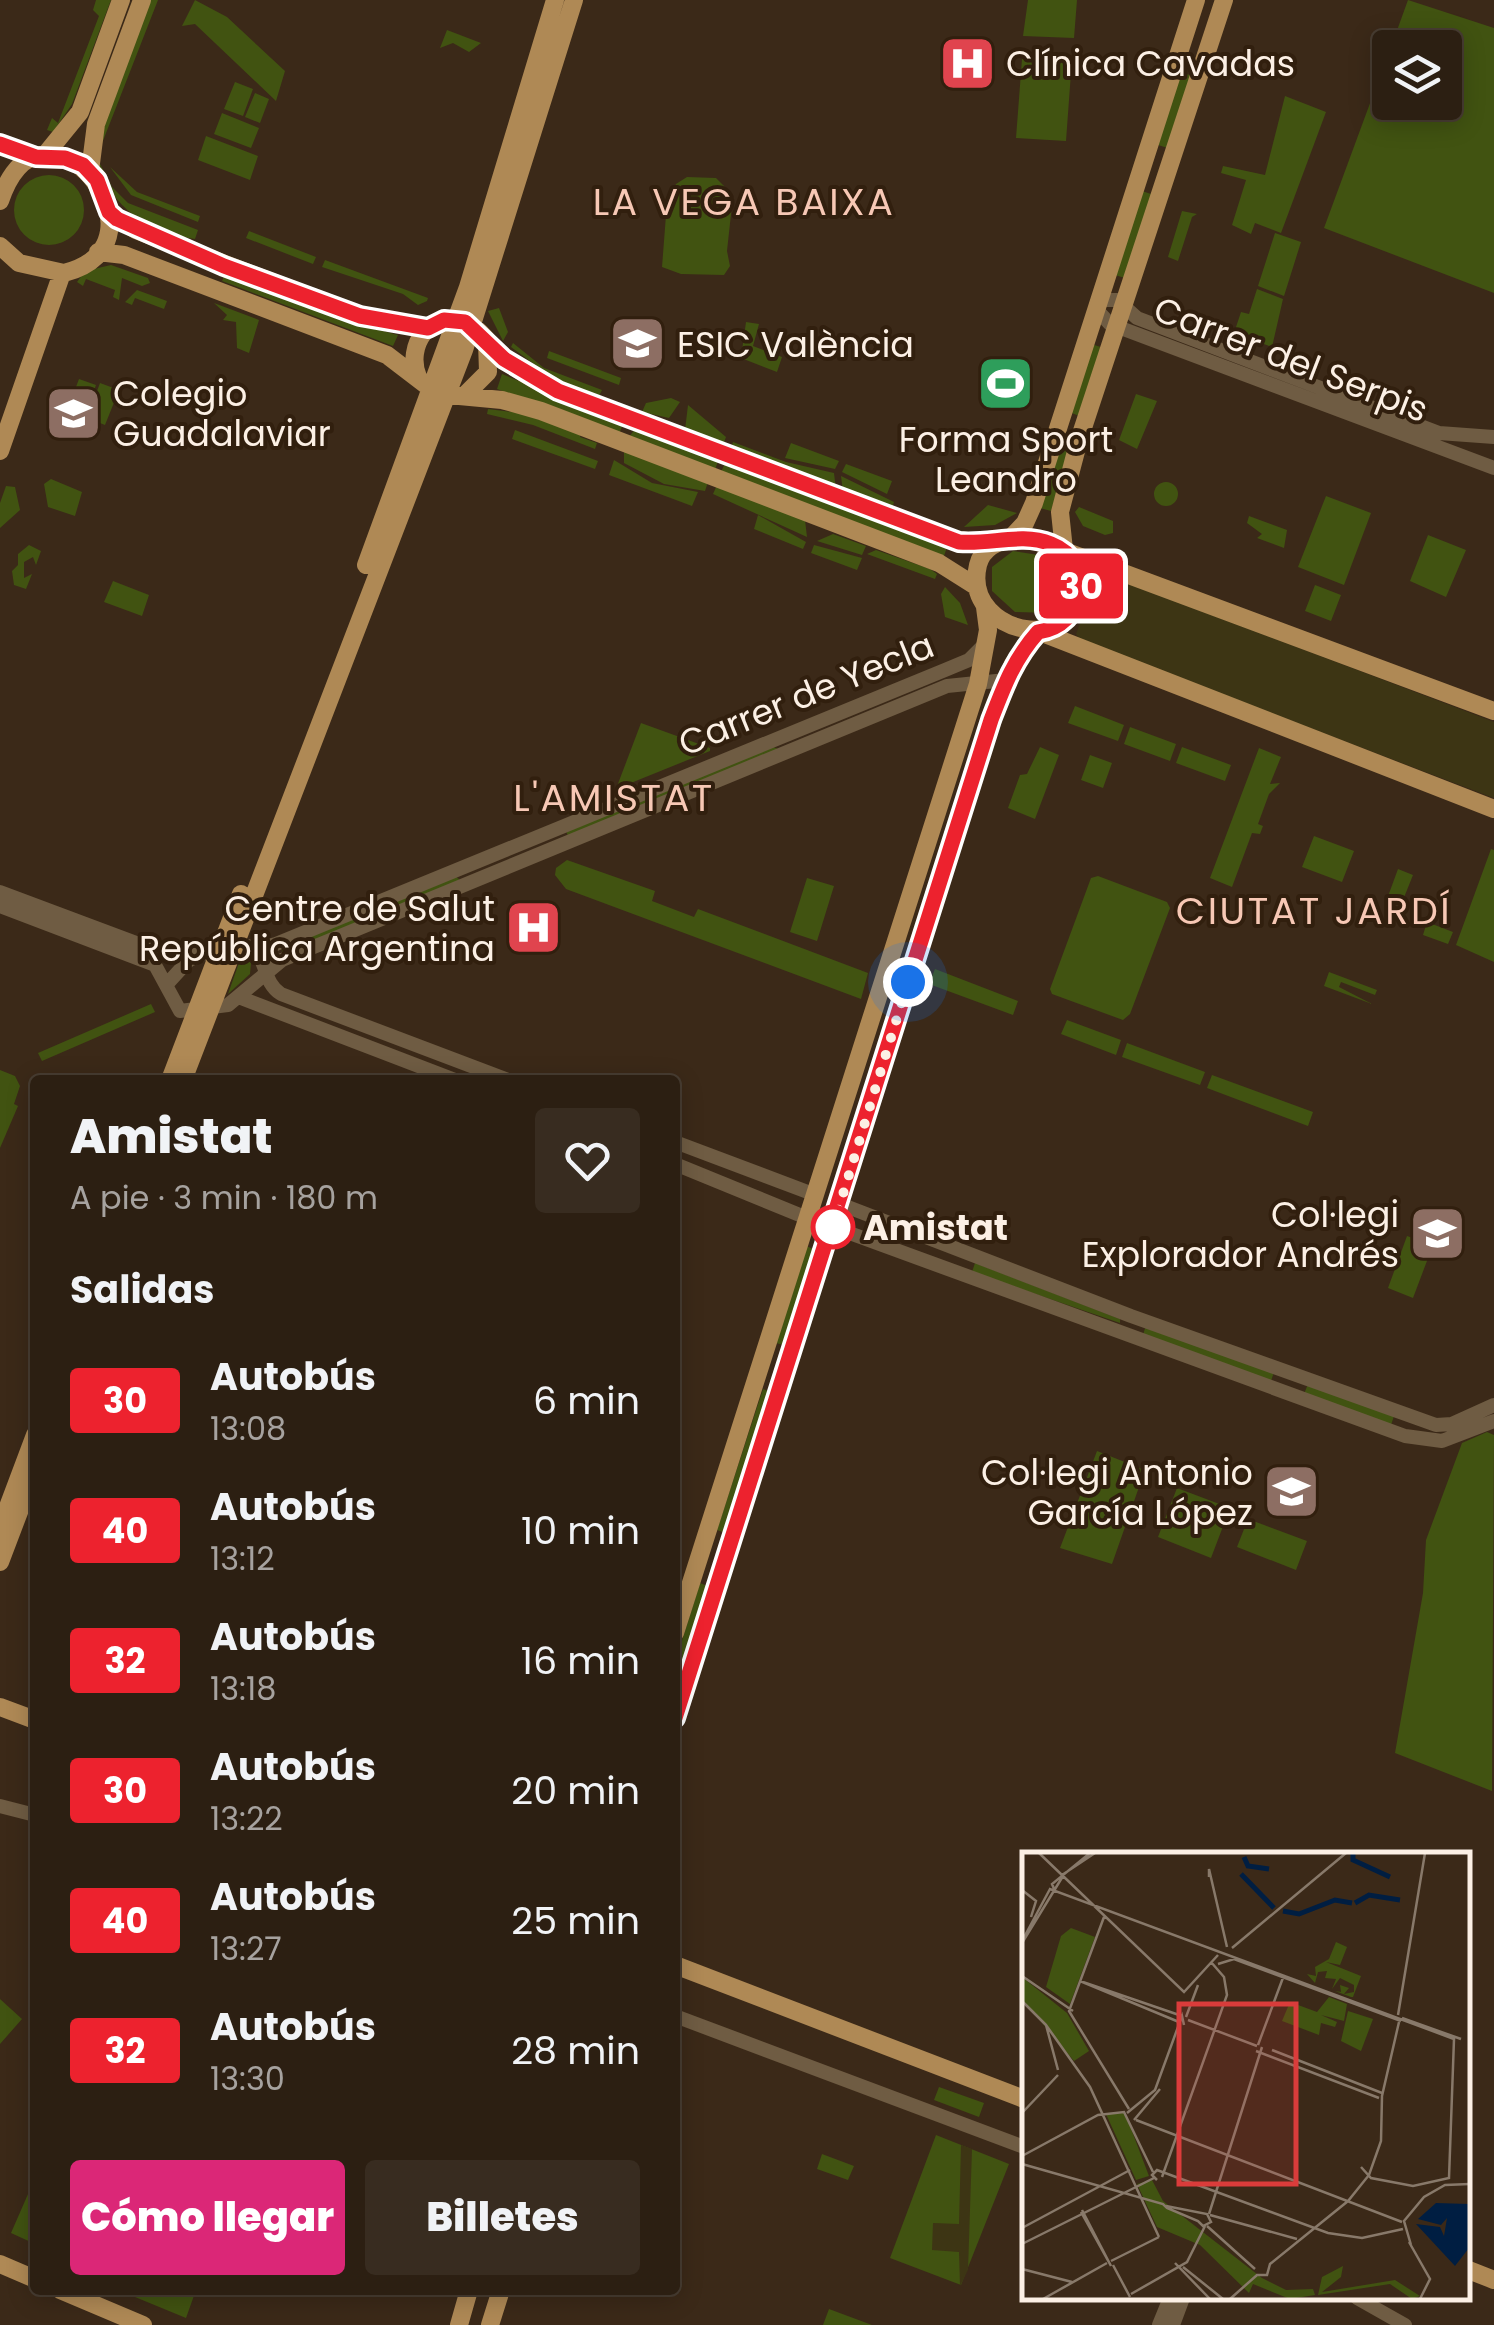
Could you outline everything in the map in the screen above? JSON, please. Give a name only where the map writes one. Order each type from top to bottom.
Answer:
[{"type":"main road","points":[[0,201],[11,175],[40,156],[80,112],[121,0]]},
{"type":"main road","points":[[90,172],[96,124],[142,0]]},
{"type":"main road","points":[[464,323],[555,0]]},
{"type":"main road","points":[[172,1075],[237,946],[464,323],[574,0]]},
{"type":"main road","points":[[680,1617],[978,684],[986,644],[985,607],[976,587],[980,558],[1031,512],[1196,0]]},
{"type":"main road","points":[[680,1702],[1006,680],[1015,660],[1039,632],[1060,625],[1076,605],[1081,580],[1059,527],[1062,502],[1224,0]]},
{"type":"main road","points":[[0,144],[40,156],[75,160],[90,172],[109,212],[108,232],[98,252],[82,266],[62,273],[19,263],[0,246]]},
{"type":"main road","points":[[1145,161],[1170,169]]},
{"type":"main road","points":[[109,212],[136,230],[360,316],[428,328],[464,323],[504,359],[544,385],[954,540],[1032,538],[1494,711]]},
{"type":"main road","points":[[98,252],[124,256],[387,355],[440,389],[522,404],[620,440],[940,563],[976,587]]},
{"type":"main road","points":[[0,450],[62,273]]},
{"type":"main road","points":[[428,328],[414,347],[440,389]]},
{"type":"main road","points":[[440,389],[488,372],[487,342]]},
{"type":"main road","points":[[985,607],[1006,622],[1494,809]]},
{"type":"main road","points":[[894,949],[916,956]]},
{"type":"main road","points":[[886,970],[891,978],[908,982]]},
{"type":"main road","points":[[185,1075],[204,1011]]},
{"type":"main road","points":[[814,1192],[830,1193],[840,1202]]},
{"type":"main road","points":[[807,1219],[817,1228],[832,1228]]},
{"type":"main road","points":[[0,1528],[30,1449]]},
{"type":"main road","points":[[0,1562],[30,1483]]},
{"type":"main road","points":[[0,1707],[30,1718]]},
{"type":"main road","points":[[680,1968],[1022,2099]]},
{"type":"main road","points":[[0,2264],[30,2277]]},
{"type":"main road","points":[[1469,2270],[1494,2280]]},
{"type":"main road","points":[[72,2295],[144,2325]]},
{"type":"main road","points":[[461,2318],[491,2320],[499,2295]]},
{"type":"street","name":"Carrer del Serpis","points":[[1492,465],[1102,321],[1099,305],[1124,305],[1137,318],[1439,433],[1494,436]]},
{"type":"street","points":[[1470,460],[1467,445],[1476,434]]},
{"type":"street","name":"Carrer de Yecla","points":[[197,955],[330,922],[969,660],[986,644]]},
{"type":"street","name":"Carrer de Yecla","points":[[241,998],[282,960],[947,686],[1006,680]]},
{"type":"street","points":[[0,892],[159,959],[174,1006],[204,1011],[241,998],[442,1075]]},
{"type":"street","points":[[0,906],[159,959],[197,955]]},
{"type":"street","points":[[237,946],[281,994],[495,1075]]},
{"type":"street","points":[[167,984],[197,955]]},
{"type":"street","points":[[453,1075],[455,1060]]},
{"type":"street","points":[[680,1144],[814,1192]]},
{"type":"street","points":[[680,1166],[807,1219]]},
{"type":"street","points":[[840,1202],[1436,1425],[1452,1424],[1494,1405]]},
{"type":"street","points":[[832,1228],[1420,1440],[1442,1441],[1494,1421]]},
{"type":"street","points":[[1288,1392],[1294,1374]]},
{"type":"street","points":[[0,1806],[30,1814]]},
{"type":"street","points":[[680,2018],[1022,2146]]},
{"type":"street","points":[[1160,2325],[1169,2300]]},
{"type":"street","points":[[1173,2325],[1182,2300]]},
{"type":"street","points":[[1361,2300],[1405,2325]]},
{"type":"green space","points":[[96,0],[111,0],[72,104],[53,132],[47,130],[52,118],[58,123],[99,16],[93,10]]},
{"type":"green space","points":[[149,0],[158,0],[99,151],[101,134]]},
{"type":"green space","points":[[195,0],[227,17],[285,71],[276,101],[195,24],[182,26]]},
{"type":"green space","points":[[1028,0],[1077,0],[1074,38],[1023,36]]},
{"type":"green space","points":[[1408,0],[1494,28],[1494,293],[1324,228],[1372,98],[1372,120],[1462,120],[1462,30],[1397,30]]},
{"type":"green space","points":[[447,30],[481,43],[469,52],[453,43],[440,48]]},
{"type":"green space","points":[[1022,59],[1072,59],[1066,141],[1016,138]]},
{"type":"green space","points":[[1180,72],[1193,76],[1171,149],[1158,145]]},
{"type":"green space","points":[[235,82],[253,89],[243,116],[224,109]]},
{"type":"green space","points":[[255,93],[269,99],[260,123],[245,117]]},
{"type":"green space","points":[[1285,96],[1326,112],[1281,233],[1255,223],[1251,234],[1232,225],[1246,180],[1221,173],[1223,166],[1265,175]]},
{"type":"green space","points":[[222,113],[259,128],[251,148],[214,134]]},
{"type":"green space","points":[[206,136],[258,156],[250,180],[198,160]]},
{"type":"green space","points":[[99,162],[112,187],[128,203],[198,230],[195,239],[163,231],[134,215],[112,192]]},
{"type":"green space","points":[[110,167],[137,192],[200,216],[198,222],[131,195]]},
{"type":"green space","points":[[49,175],[74,185],[84,210],[74,235],[49,245],[24,235],[14,210],[24,185]]},
{"type":"green space","points":[[687,177],[716,178],[732,205],[727,251],[730,266],[724,275],[681,274],[662,267],[667,202],[676,184]]},
{"type":"green space","points":[[1142,191],[1154,195],[1128,279],[1115,275]]},
{"type":"green space","points":[[1182,211],[1197,214],[1192,217],[1178,261],[1168,257]]},
{"type":"green space","points":[[249,231],[316,257],[313,264],[246,238]]},
{"type":"green space","points":[[1275,233],[1301,242],[1284,296],[1258,286]]},
{"type":"green space","points":[[325,260],[428,298],[427,301],[418,305],[403,294],[322,267]]},
{"type":"green space","points":[[111,265],[148,278],[150,283],[142,286],[122,278],[119,300],[113,297],[115,290],[86,279],[83,286],[77,282],[85,271]]},
{"type":"green space","points":[[225,274],[350,322],[398,335],[393,346],[222,281]]},
{"type":"green space","points":[[1257,289],[1283,299],[1272,347],[1234,333],[1241,312],[1249,314]]},
{"type":"green space","points":[[137,290],[167,301],[164,309],[135,298],[132,305],[125,302]]},
{"type":"green space","points":[[214,303],[259,320],[249,353],[237,348],[236,322],[223,320],[227,315]]},
{"type":"green space","points":[[499,308],[508,332],[503,341],[488,311]]},
{"type":"green space","points":[[746,322],[759,324],[753,346],[782,357],[777,372],[741,358]]},
{"type":"green space","points":[[513,343],[544,368],[602,390],[599,396],[554,379],[511,347]]},
{"type":"green space","points":[[1091,344],[1104,348],[1082,417],[1069,412]]},
{"type":"green space","points":[[549,351],[621,378],[619,385],[547,358]]},
{"type":"green space","points":[[502,374],[623,424],[619,434],[497,389]]},
{"type":"green space","points":[[79,379],[96,385],[85,415],[68,408]]},
{"type":"green space","points":[[100,383],[119,390],[105,425],[87,418]]},
{"type":"green space","points":[[1136,394],[1157,401],[1137,449],[1119,440]]},
{"type":"green space","points":[[671,398],[680,402],[669,418],[642,412],[646,403]]},
{"type":"green space","points":[[688,405],[726,437],[722,448],[685,430]]},
{"type":"green space","points":[[488,409],[521,413],[581,433],[580,437],[597,443],[595,449],[533,425],[487,414]]},
{"type":"green space","points":[[635,429],[718,461],[715,470],[629,437]]},
{"type":"green space","points":[[515,430],[598,461],[595,469],[512,439]]},
{"type":"green space","points":[[1059,440],[1071,443],[1051,511],[1040,508]]},
{"type":"green space","points":[[733,442],[786,462],[834,473],[836,490],[730,451]]},
{"type":"green space","points":[[791,443],[839,461],[835,469],[785,458]]},
{"type":"green space","points":[[624,450],[708,482],[705,491],[664,484],[624,463]]},
{"type":"green space","points":[[614,460],[652,483],[698,492],[692,506],[609,475]]},
{"type":"green space","points":[[725,463],[947,547],[944,556],[721,472]]},
{"type":"green space","points":[[846,464],[892,481],[887,494],[842,472]]},
{"type":"green space","points":[[841,476],[894,502],[891,512],[843,492]]},
{"type":"green space","points":[[51,479],[82,492],[75,516],[48,507],[44,484]]},
{"type":"green space","points":[[1166,482],[1178,494],[1166,506],[1154,494]]},
{"type":"green space","points":[[717,485],[805,520],[807,537],[713,494]]},
{"type":"green space","points":[[6,486],[15,487],[20,510],[0,528],[0,503]]},
{"type":"green space","points":[[1326,496],[1371,513],[1344,585],[1298,567]]},
{"type":"green space","points":[[988,505],[1017,513],[995,525],[964,527]]},
{"type":"green space","points":[[1079,507],[1113,521],[1113,533],[1105,535],[1083,526],[1075,512]]},
{"type":"green space","points":[[758,515],[806,542],[803,549],[754,529]]},
{"type":"green space","points":[[1249,516],[1287,530],[1284,548],[1257,538],[1262,534],[1247,523]]},
{"type":"green space","points":[[833,534],[866,546],[862,555],[817,541]]},
{"type":"green space","points":[[1428,535],[1466,550],[1446,597],[1410,581]]},
{"type":"green space","points":[[29,545],[41,551],[36,565],[33,557],[24,562],[24,578],[32,574],[26,589],[14,585],[12,571],[18,565],[18,554]]},
{"type":"green space","points":[[814,545],[862,558],[857,570],[811,553]]},
{"type":"green space","points":[[876,550],[930,569],[937,574],[935,579],[867,554]]},
{"type":"green space","points":[[1013,551],[1045,556],[1066,577],[1067,592],[1051,613],[1015,612],[992,591],[992,567]]},
{"type":"green space","points":[[113,581],[149,595],[142,616],[104,602]]},
{"type":"green space","points":[[1315,585],[1341,595],[1331,621],[1305,611]]},
{"type":"green space","points":[[945,587],[960,603],[968,625],[945,617],[941,594]]},
{"type":"green space","points":[[1075,706],[1124,725],[1118,741],[1068,723]]},
{"type":"green space","points":[[641,723],[710,748],[710,751],[616,789]]},
{"type":"green space","points":[[1130,727],[1176,744],[1170,761],[1124,744]]},
{"type":"green space","points":[[771,746],[778,749],[568,836],[566,831]]},
{"type":"green space","points":[[1040,747],[1059,755],[1035,819],[1008,808],[1020,775],[1027,774]]},
{"type":"green space","points":[[1182,747],[1231,765],[1225,781],[1176,763]]},
{"type":"green space","points":[[1259,748],[1281,757],[1270,784],[1280,783],[1269,794],[1258,824],[1263,826],[1260,834],[1252,833],[1232,887],[1210,878]]},
{"type":"green space","points":[[1090,755],[1112,763],[1103,788],[1081,780]]},
{"type":"green space","points":[[1314,836],[1354,851],[1342,882],[1302,867]]},
{"type":"green space","points":[[1491,849],[1494,850],[1494,962],[1456,945]]},
{"type":"green space","points":[[567,860],[655,891],[652,901],[694,917],[698,909],[868,973],[861,999],[566,889],[555,875],[556,868]]},
{"type":"green space","points":[[1398,869],[1413,875],[1401,905],[1387,899]]},
{"type":"green space","points":[[455,876],[460,880],[283,953],[281,947]]},
{"type":"green space","points":[[1098,876],[1167,902],[1170,908],[1130,1014],[1123,1020],[1052,994],[1050,989],[1091,878]]},
{"type":"green space","points":[[807,878],[834,886],[817,941],[790,932]]},
{"type":"green space","points":[[1427,922],[1453,932],[1448,944],[1423,935]]},
{"type":"green space","points":[[241,957],[251,963],[250,974],[228,994]]},
{"type":"green space","points":[[935,969],[1018,1001],[1013,1015],[929,984]]},
{"type":"green space","points":[[1329,972],[1377,990],[1375,995],[1341,982],[1339,987],[1372,1004],[1324,986]]},
{"type":"green space","points":[[151,1004],[155,1012],[42,1061],[38,1053]]},
{"type":"green space","points":[[1067,1020],[1121,1040],[1116,1055],[1061,1034]]},
{"type":"green space","points":[[1127,1043],[1205,1072],[1200,1085],[1122,1057]]},
{"type":"green space","points":[[0,1070],[15,1076],[20,1086],[14,1104],[18,1106],[0,1148]]},
{"type":"green space","points":[[1212,1075],[1313,1112],[1308,1126],[1207,1088]]},
{"type":"green space","points":[[1407,1236],[1433,1245],[1413,1298],[1388,1288]]},
{"type":"green space","points":[[806,1246],[816,1250],[787,1346],[776,1343]]},
{"type":"green space","points":[[975,1263],[1120,1319],[1120,1323],[972,1272]]},
{"type":"green space","points":[[1146,1325],[1274,1372],[1271,1381],[1143,1335]]},
{"type":"green space","points":[[1308,1384],[1394,1416],[1391,1425],[1304,1394]]},
{"type":"green space","points":[[763,1389],[773,1393],[728,1534],[717,1530]]},
{"type":"green space","points":[[1487,1432],[1494,1435],[1492,1791],[1395,1753],[1423,1593],[1426,1540],[1462,1443]]},
{"type":"green space","points":[[1097,1451],[1145,1470],[1112,1564],[1060,1548]]},
{"type":"green space","points":[[1177,1488],[1230,1508],[1211,1558],[1158,1537]]},
{"type":"green space","points":[[1248,1519],[1307,1541],[1296,1570],[1237,1547]]},
{"type":"green space","points":[[700,1583],[710,1587],[680,1685],[680,1647]]},
{"type":"green space","points":[[0,1999],[22,2019],[0,2044]]},
{"type":"green space","points":[[939,2087],[984,2103],[979,2117],[934,2100]]},
{"type":"green space","points":[[936,2135],[1009,2164],[961,2285],[890,2258]]},
{"type":"green space","points":[[822,2154],[854,2166],[848,2180],[817,2169]]},
{"type":"green space","points":[[30,2189],[30,2242],[11,2233]]},
{"type":"green space","points":[[130,2295],[194,2295],[186,2318]]},
{"type":"green space","points":[[829,2309],[872,2325],[823,2325]]},
{"type":"sand","points":[[1105,574],[1494,722],[1494,798],[1081,641],[1076,634],[1097,577]]},
{"type":"sand","points":[[961,2145],[972,2149],[968,2270],[960,2286],[959,2252],[932,2250],[933,2223],[959,2224]]},
{"type":"bus line","name":"30","points":[[0,144],[36,157],[75,160],[97,180],[109,212],[117,219],[224,266],[360,316],[428,328],[444,320],[465,322],[481,333],[504,359],[558,391],[959,542],[995,543],[1021,537],[1046,542],[1067,552],[1078,568],[1080,593],[1070,617],[1050,630],[1038,632],[1022,650],[1012,664],[991,720],[872,1093],[838,1214],[824,1247],[680,1702]]},
{"type":"place","name":"Clínica Cavadas","points":[[967,63]]},
{"type":"place","name":"ESIC València","points":[[638,344]]},
{"type":"place","name":"Forma Sport Leandro","points":[[1006,383]]},
{"type":"place","name":"Colegio Guadalaviar","points":[[74,413]]},
{"type":"place","name":"Centre de Salut República Argentina","points":[[534,928]]},
{"type":"place","name":"Amistat","points":[[833,1227]]},
{"type":"place","name":"Col·legi Explorador Andrés","points":[[1438,1234]]},
{"type":"place","name":"Col·legi Antonio García López","points":[[1292,1492]]},
{"type":"district","name":"LA VEGA BAIXA","points":[[744,201]]},
{"type":"district","name":"L'AMISTAT","points":[[614,797]]},
{"type":"district","name":"CIUTAT JARDÍ","points":[[1314,910]]},
{"type":"route","points":[[833,1227],[908,982]]}]
